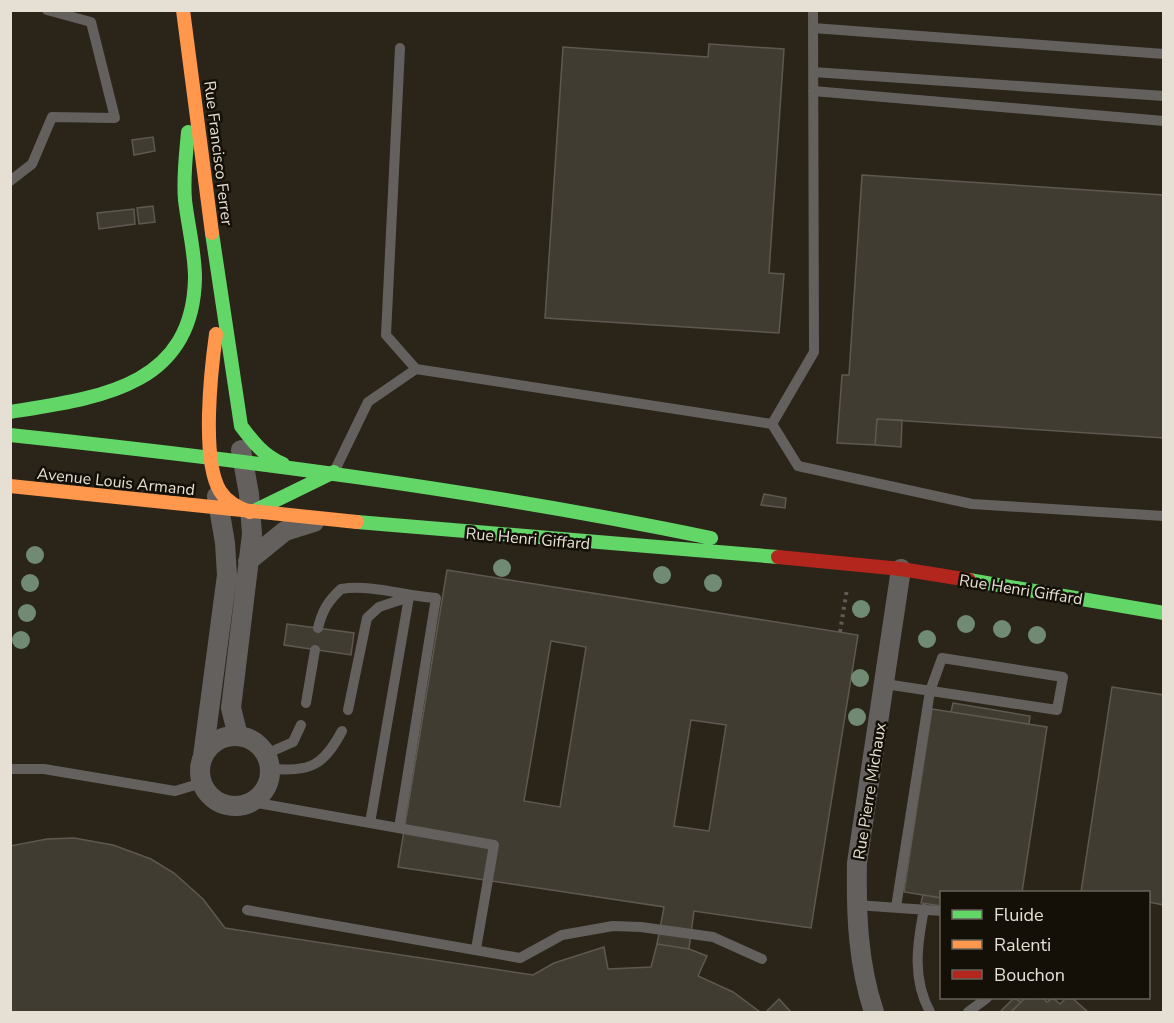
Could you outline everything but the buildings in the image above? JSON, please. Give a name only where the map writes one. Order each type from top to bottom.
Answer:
[{"type":"street","name":"Rue Francisco Ferrer","points":[[183,10],[221,300]]},
{"type":"street","points":[[10,412],[116,392],[158,369],[182,341],[191,314],[195,279],[184,179],[193,77]]},
{"type":"street","points":[[221,300],[241,426],[254,444],[272,459],[295,469]]},
{"type":"street","points":[[203,756],[217,740],[237,736],[249,738],[268,762],[266,788],[252,802],[233,807],[212,798],[202,783],[200,774],[227,575],[225,543],[212,456],[214,348],[221,300]]},
{"type":"street","points":[[237,405],[239,444],[244,461],[251,513],[248,561],[231,708],[237,736]]},
{"type":"street","points":[[10,435],[212,456]]},
{"type":"street","name":"Rue Henri Giffard","points":[[212,456],[295,469],[437,485],[606,515],[806,559]]},
{"type":"street","points":[[214,478],[227,499],[237,508],[251,513],[334,472]]},
{"type":"street","name":"Avenue Louis Armand","points":[[10,486],[141,498],[219,510]]},
{"type":"street","name":"Rue Henri Giffard","points":[[219,510],[520,538],[806,559],[901,569],[1164,613]]},
{"type":"street","points":[[248,561],[285,531],[300,525],[332,519]]},
{"type":"street","name":"Rue Pierre Michaux","points":[[874,1012],[860,956],[856,905],[857,863],[901,569]]},
{"type":"lane","points":[[10,181],[32,164],[52,117],[115,118],[92,22],[47,10]]},
{"type":"lane","points":[[772,424],[814,352],[813,10]]},
{"type":"lane","points":[[813,28],[1164,54]]},
{"type":"lane","points":[[400,48],[386,335],[417,369],[772,424],[798,466],[972,504],[1164,516]]},
{"type":"lane","points":[[813,72],[1164,96]]},
{"type":"lane","points":[[813,91],[1164,121]]},
{"type":"lane","points":[[334,472],[368,402],[417,369]]},
{"type":"lane","points":[[318,628],[330,599],[341,590],[355,587],[409,597],[436,598],[399,828]]},
{"type":"lane","points":[[348,710],[367,618],[379,607],[409,597]]},
{"type":"lane","points":[[370,824],[409,597]]},
{"type":"lane","points":[[306,703],[315,650]]},
{"type":"lane","points":[[885,684],[930,691],[1057,710],[1063,677],[942,658],[930,691],[896,907]]},
{"type":"lane","points":[[268,762],[293,742],[301,725]]},
{"type":"lane","points":[[268,762],[301,770],[311,767],[332,750],[342,731]]},
{"type":"lane","points":[[10,770],[44,769],[175,791],[202,783]]},
{"type":"lane","points":[[252,802],[494,845],[476,949]]},
{"type":"lane","points":[[856,905],[940,911]]},
{"type":"lane","points":[[924,909],[917,945],[917,968],[922,998],[930,1012]]},
{"type":"lane","points":[[247,910],[520,958],[562,935],[613,926],[641,927],[713,937],[762,959]]},
{"type":"lane","points":[[968,1012],[986,999]]},
{"type":"path","points":[[840,632],[850,564]]},
{"type":"traffic: fast","points":[[10,412],[75,401],[134,381],[159,365],[177,343],[190,315],[195,278],[184,191],[188,132]]},
{"type":"traffic: fast","points":[[212,233],[241,426],[265,453],[283,464]]},
{"type":"traffic: fast","points":[[10,435],[362,478],[537,505],[711,538]]},
{"type":"traffic: fast","points":[[254,511],[334,472]]},
{"type":"traffic: fast","points":[[357,522],[778,557]]},
{"type":"traffic: fast","points":[[969,580],[1164,613]]},
{"type":"traffic: slow","points":[[183,10],[212,233]]},
{"type":"traffic: slow","points":[[216,334],[209,414],[209,437],[214,477],[226,498],[241,509],[250,512]]},
{"type":"traffic: slow","points":[[10,486],[357,522]]},
{"type":"traffic: jam","points":[[778,557],[901,569],[969,580]]}]
